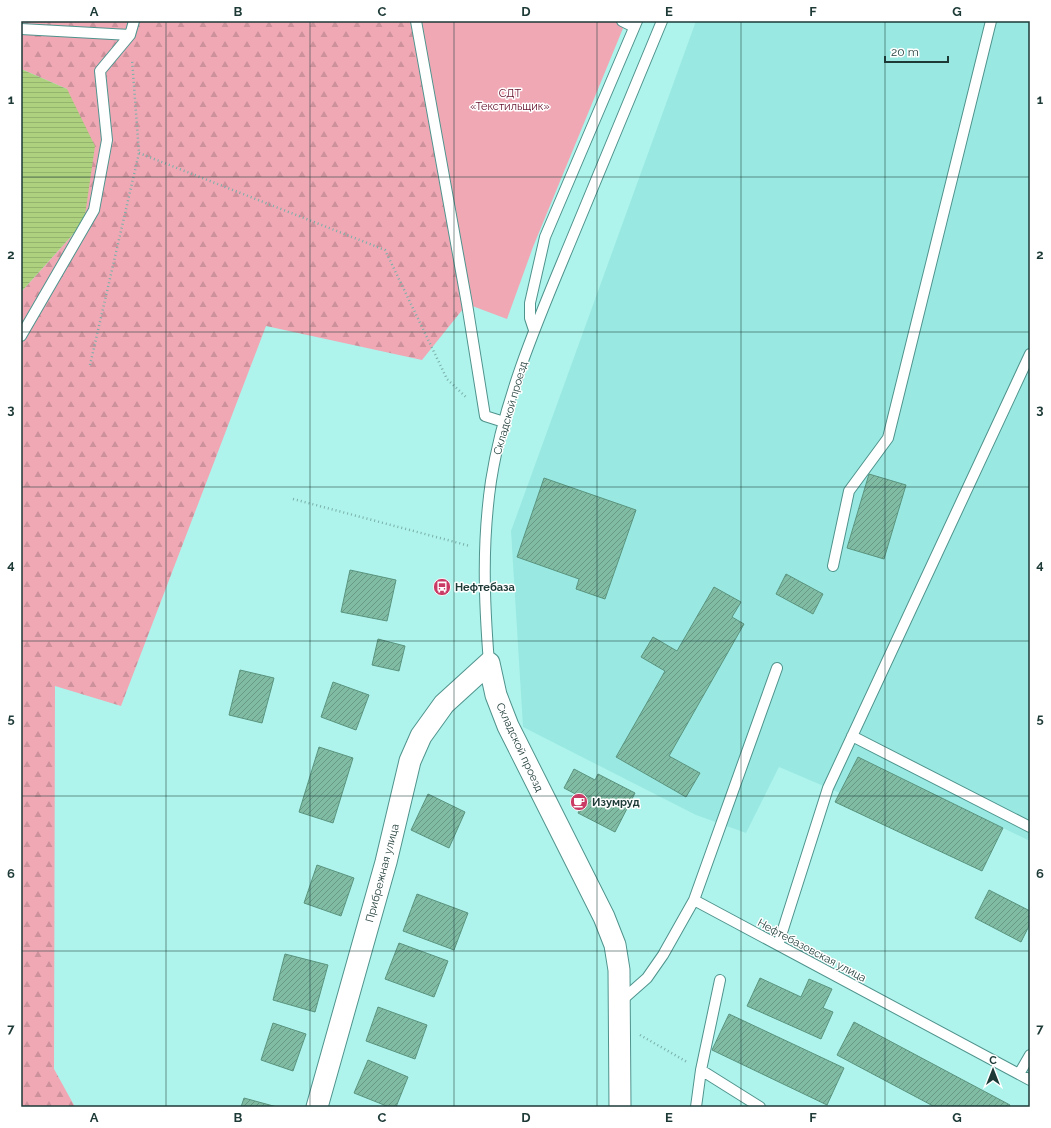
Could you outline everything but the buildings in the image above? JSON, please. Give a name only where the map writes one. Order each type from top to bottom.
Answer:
[{"type":"street","name":"Складской проезд","points":[[488,663],[496,695],[508,726],[604,917],[615,945],[619,970],[620,1001],[620,1107]]},
{"type":"street","name":"Прибрежная улица","points":[[317,1107],[386,862],[410,761],[421,736],[444,704],[488,663]]},
{"type":"lane","points":[[21,336],[94,210],[106,140],[100,71],[130,34],[134,21]]},
{"type":"lane","points":[[416,21],[467,304],[485,416],[504,422]]},
{"type":"lane","points":[[534,330],[530,318],[530,302],[545,237],[635,24],[622,21]]},
{"type":"lane","name":"Складской проезд","points":[[488,663],[483,588],[484,550],[491,479],[504,422],[534,330],[662,21]]},
{"type":"lane","points":[[833,566],[849,491],[888,438],[991,21]]},
{"type":"lane","points":[[21,30],[130,34]]},
{"type":"lane","points":[[778,945],[828,788],[1030,354]]},
{"type":"lane","points":[[620,1001],[647,978],[663,955],[694,900],[777,668]]},
{"type":"lane","points":[[852,736],[1030,827]]},
{"type":"lane","name":"Нефтебазовская улица","points":[[694,900],[1030,1080]]},
{"type":"lane","points":[[696,1107],[701,1070],[720,980]]},
{"type":"lane","points":[[1019,1074],[1030,1055]]},
{"type":"lane","points":[[701,1070],[760,1107]]},
{"type":"path","points":[[90,364],[139,153],[130,34]]},
{"type":"path","points":[[139,153],[385,250],[447,379],[485,416]]},
{"type":"path","points":[[293,499],[484,550]]},
{"type":"path","points":[[620,1023],[701,1070]]},
{"type":"shaded area","name":"Нефтебаза","points":[[696,21],[1030,21],[1030,841],[1003,828],[982,871],[835,802],[840,793],[779,767],[746,833],[696,815],[523,727],[511,531]]},
{"type":"shaded area","points":[[21,69],[67,89],[95,146],[84,222],[21,292]]},
{"type":"green space","points":[[21,21],[416,21],[467,304],[422,360],[266,326],[121,706],[55,686],[54,1069],[75,1107],[21,1107],[21,292],[84,222],[67,89],[21,69]]},
{"type":"green space","name":"СДТ «Текстильщик»","points":[[416,21],[626,21],[533,247],[507,319],[467,304]]},
{"type":"place","name":"Нефтебаза","points":[[442,587]]},
{"type":"place","name":"Изумруд","points":[[579,802]]}]
